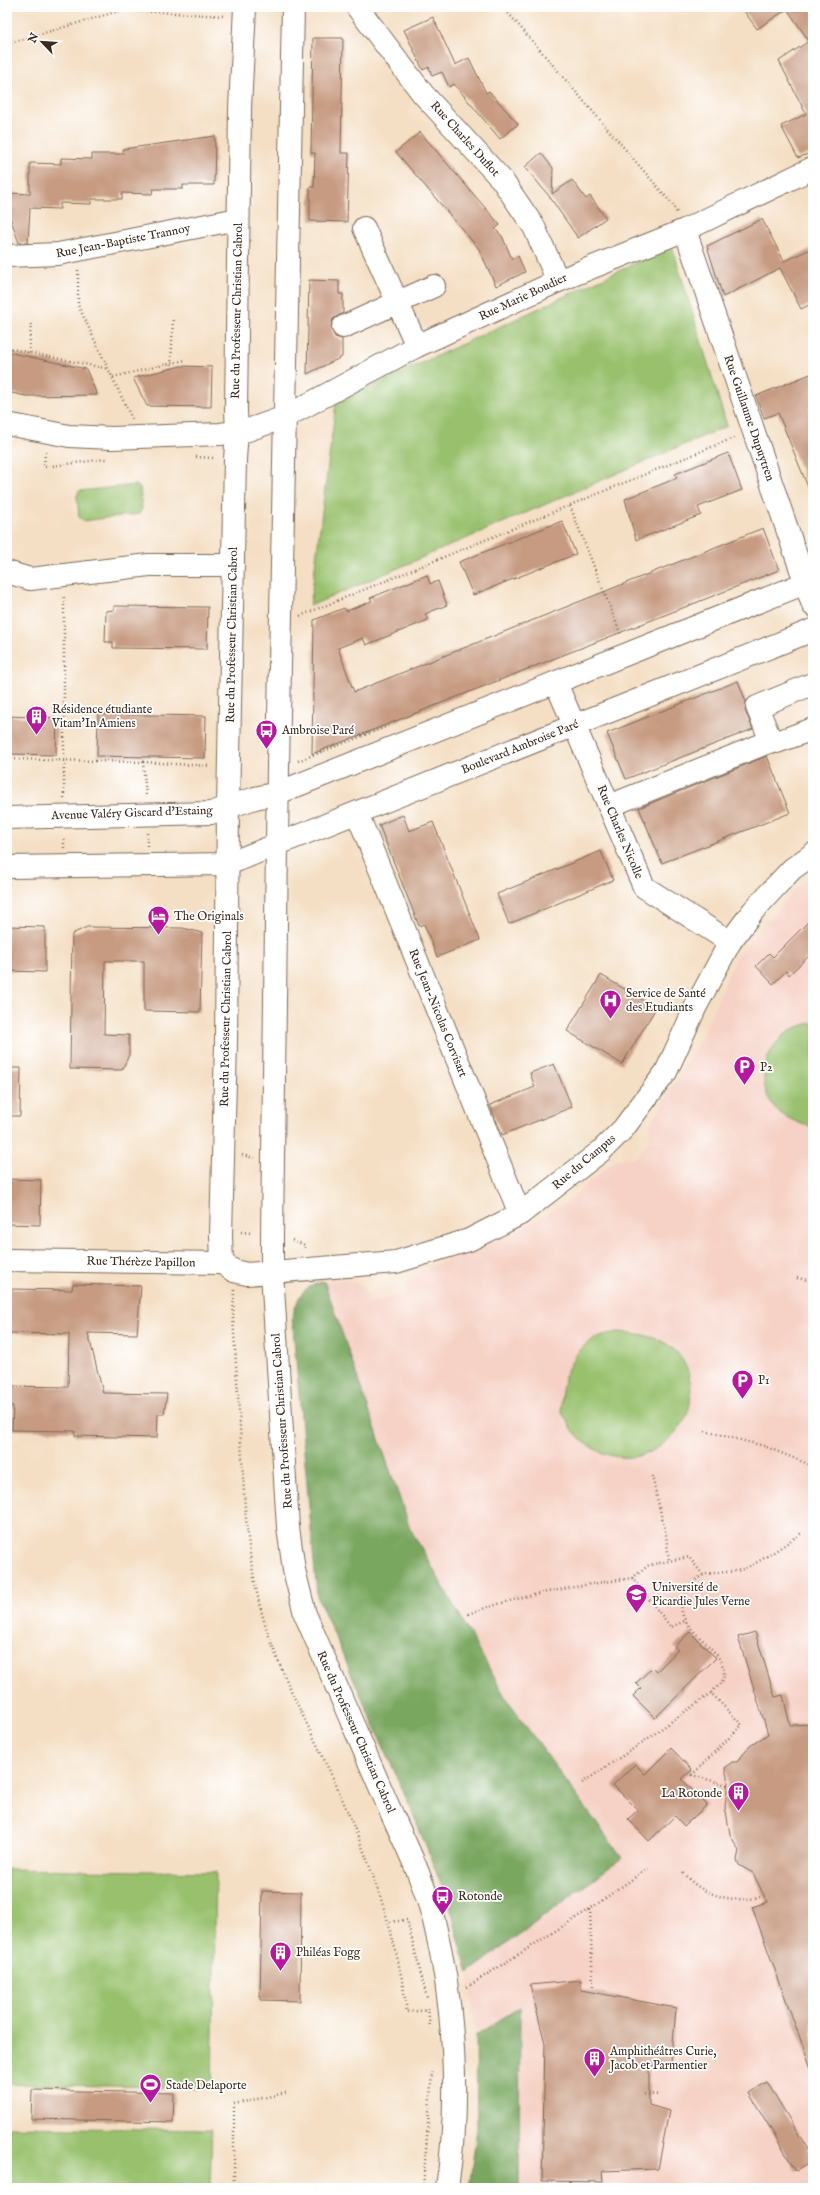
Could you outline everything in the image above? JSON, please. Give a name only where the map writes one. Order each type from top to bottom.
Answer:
[{"type":"street","name":"Rue du Professeur Christian Cabrol","points":[[293,7],[278,793],[272,1272],[288,1527],[294,1570],[305,1614],[417,1872],[434,1920],[438,2000],[452,2059],[453,2145],[447,2188]]},
{"type":"street","name":"Rue Charles Duflot","points":[[357,7],[423,94],[502,180],[534,227],[558,281]]},
{"type":"street","name":"Rue du Professeur Christian Cabrol","points":[[222,1263],[221,1235],[228,807],[237,432],[236,410],[240,108],[245,11]]},
{"type":"street","name":"Rue Marie Boudier","points":[[7,424],[69,436],[112,438],[245,431],[285,417],[417,346],[558,281],[685,230],[813,168]]},
{"type":"street","name":"Rue Jean-Baptiste Trannoy","points":[[7,256],[58,254],[238,219]]},
{"type":"street","points":[[364,228],[417,346]]},
{"type":"street","name":"Rue Guillaume Dupuytren","points":[[685,230],[753,430],[809,582],[813,605]]},
{"type":"street","points":[[343,327],[397,301],[434,286]]},
{"type":"street","points":[[7,572],[30,578],[149,565],[233,565]]},
{"type":"street","points":[[278,793],[809,582]]},
{"type":"street","name":"Boulevard Ambroise Paré","points":[[228,864],[813,630]]},
{"type":"street","name":"Rue Charles Nicolle","points":[[556,683],[644,887],[730,942]]},
{"type":"street","points":[[771,741],[757,707],[812,684]]},
{"type":"street","points":[[608,806],[771,741],[777,742],[813,729]]},
{"type":"street","name":"Avenue Valéry Giscard d'Estaing","points":[[7,818],[211,813],[278,793]]},
{"type":"street","name":"Rue Jean-Nicolas Corvisart","points":[[356,813],[520,1214]]},
{"type":"street","name":"Rue du Campus","points":[[272,1272],[396,1262],[469,1240],[520,1214],[601,1151],[623,1129],[666,1072],[696,1006],[730,942],[752,911],[775,886],[792,869],[813,854]]},
{"type":"street","points":[[7,867],[228,864]]},
{"type":"street","name":"Rue Thérèze Papillon","points":[[7,1260],[222,1263],[234,1271],[247,1274],[272,1272]]},
{"type":"path","points":[[504,7],[673,205],[685,230]]},
{"type":"path","points":[[7,44],[122,10],[228,16],[245,11]]},
{"type":"path","points":[[78,250],[78,305],[142,437]]},
{"type":"path","points":[[171,369],[173,317]]},
{"type":"path","points":[[29,353],[31,323]]},
{"type":"path","points":[[7,348],[109,369]]},
{"type":"path","points":[[113,377],[185,360]]},
{"type":"path","points":[[300,616],[753,430]]},
{"type":"path","points":[[570,506],[622,637]]},
{"type":"path","points":[[63,866],[65,816],[64,575]]},
{"type":"path","points":[[7,759],[210,766],[211,759]]},
{"type":"path","points":[[797,1278],[813,1281]]},
{"type":"path","points":[[705,1432],[764,1446],[813,1466]]},
{"type":"path","points":[[652,1476],[666,1535],[669,1561]]},
{"type":"path","points":[[582,1783],[636,1747],[711,1693],[722,1682],[724,1669],[718,1657],[685,1621],[682,1606],[686,1592],[694,1582],[703,1575],[723,1574],[743,1569],[803,1532]]},
{"type":"path","points":[[468,1614],[500,1602],[586,1585],[632,1578],[649,1565],[689,1557],[703,1575]]},
{"type":"path","points":[[632,1578],[671,1627],[685,1621]]},
{"type":"path","points":[[711,1693],[742,1725],[692,1775],[728,1785]]},
{"type":"path","points":[[390,1922],[406,1920],[438,2000],[590,1909],[648,1868]]},
{"type":"path","points":[[683,1873],[690,1882],[711,1893],[732,1900],[748,1900],[760,1897]]},
{"type":"path","points":[[590,1909],[593,1988]]},
{"type":"path","points":[[423,2188],[432,2066]]},
{"type":"path","points":[[234,2188],[234,2104],[286,2093]]},
{"type":"path","points":[[644,2094],[660,2095]]},
{"type":"shaded area","name":"Université de Picardie Jules Verne","points":[[813,876],[813,2188],[519,2188],[520,2007],[476,2035],[468,1973],[622,1857],[507,1700],[410,1528],[324,1281],[349,1280],[363,1286],[371,1302],[406,1293],[409,1280],[421,1271],[510,1235],[566,1203],[617,1159],[635,1158],[650,1140],[649,1126],[703,1034],[736,957],[797,887]]},
{"type":"green space","points":[[672,246],[727,426],[310,606],[336,403]]},
{"type":"green space","points":[[136,485],[140,488],[142,509],[139,514],[83,521],[79,517],[77,496],[79,491]]},
{"type":"green space","points":[[813,1023],[813,1127],[797,1122],[779,1112],[769,1099],[764,1083],[765,1067],[771,1052],[781,1038],[795,1028]]},
{"type":"green space","points":[[324,1281],[410,1528],[507,1700],[622,1858],[468,1973],[451,1910],[414,1816],[317,1596],[292,1317],[302,1293],[310,1287]]},
{"type":"green space","points":[[619,1332],[649,1336],[665,1343],[673,1349],[685,1365],[691,1385],[690,1405],[687,1415],[678,1429],[670,1438],[657,1448],[645,1454],[633,1457],[608,1455],[596,1450],[576,1434],[562,1411],[562,1389],[574,1358],[589,1342],[603,1335]]},
{"type":"green space","points":[[7,1869],[216,1872],[212,2088],[7,2084]]},
{"type":"green space","points":[[520,2007],[519,2188],[469,2188],[477,2129],[476,2035]]},
{"type":"green space","points":[[7,2127],[212,2130],[210,2188],[7,2188]]},
{"type":"building","points":[[741,7],[813,7],[813,152],[798,158],[781,126],[806,114],[779,61],[809,41],[787,9],[757,29]]},
{"type":"building","points":[[433,17],[455,65],[469,58],[486,93],[489,91],[518,124],[500,139],[454,84],[449,87],[442,72],[432,76],[429,67],[423,70],[404,30]]},
{"type":"building","points":[[313,38],[343,38],[341,153],[349,153],[347,222],[310,221],[310,187],[314,187],[315,153],[311,153]]},
{"type":"building","points":[[420,132],[500,225],[495,229],[502,236],[512,259],[518,256],[525,272],[496,286],[479,249],[396,152]]},
{"type":"building","points":[[215,136],[214,185],[183,185],[183,189],[153,189],[152,194],[122,193],[122,199],[91,199],[91,204],[60,203],[60,209],[30,208],[28,243],[19,243],[7,208],[7,193],[30,194],[30,163],[61,164],[61,158],[92,159],[92,154],[123,154],[123,149]]},
{"type":"building","points":[[541,153],[553,168],[552,194],[572,180],[586,199],[590,196],[606,218],[578,238],[549,196],[525,167]]},
{"type":"building","points":[[762,219],[784,261],[813,248],[813,303],[801,309],[780,268],[723,297],[707,246]]},
{"type":"building","points":[[309,280],[339,281],[339,294],[343,294],[343,313],[333,319],[331,326],[335,337],[342,339],[342,357],[307,374]]},
{"type":"building","points":[[7,352],[86,369],[97,395],[26,396],[7,392]]},
{"type":"building","points":[[181,366],[212,367],[211,407],[147,406],[133,378]]},
{"type":"building","points":[[813,373],[813,406],[809,408],[813,419],[812,497],[778,413],[764,418],[756,396]]},
{"type":"building","points":[[728,453],[742,490],[698,507],[701,515],[636,540],[625,499],[677,478],[675,474]]},
{"type":"building","points":[[562,521],[576,554],[473,595],[459,562]]},
{"type":"building","points":[[763,528],[779,570],[312,754],[314,620],[344,608],[346,611],[372,601],[370,598],[427,575],[430,584],[438,581],[447,605],[425,614],[428,620],[366,645],[363,638],[338,648],[354,692]]},
{"type":"building","points":[[114,606],[208,607],[207,649],[113,648],[113,642],[105,642],[106,611],[114,610]]},
{"type":"building","points":[[738,681],[746,702],[745,711],[753,729],[626,779],[607,733]]},
{"type":"building","points":[[98,714],[206,716],[205,758],[97,756]]},
{"type":"building","name":"Résidence étudiante Vitam'In Amiens","points":[[7,716],[57,718],[56,755],[7,754]]},
{"type":"building","points":[[767,756],[790,813],[662,863],[639,808]]},
{"type":"building","points":[[403,815],[409,831],[433,822],[480,940],[437,957],[424,924],[419,926],[379,825]]},
{"type":"building","points":[[601,851],[613,880],[509,924],[497,894]]},
{"type":"building","points":[[813,917],[813,952],[789,975],[786,971],[773,984],[756,966],[769,953],[773,957]]},
{"type":"building","points":[[7,926],[45,927],[45,972],[7,971]]},
{"type":"building","points":[[87,927],[183,928],[202,933],[200,1012],[144,1011],[144,961],[105,961],[104,1034],[129,1035],[129,1055],[122,1070],[70,1069],[72,934]]},
{"type":"building","name":"Service de Santé des Etudiants","points":[[601,975],[656,1008],[622,1064],[567,1031]]},
{"type":"building","points":[[554,1064],[572,1107],[502,1135],[490,1105],[535,1087],[530,1073]]},
{"type":"building","points":[[7,1068],[21,1068],[20,1116],[7,1116]]},
{"type":"building","points":[[7,1179],[41,1180],[40,1225],[7,1224]]},
{"type":"building","points":[[73,1284],[141,1286],[137,1334],[88,1333],[103,1393],[167,1394],[164,1414],[158,1414],[157,1438],[75,1436],[75,1431],[12,1430],[13,1406],[9,1406],[7,1386],[68,1387],[69,1334],[7,1333],[7,1289],[72,1290]]},
{"type":"building","points":[[690,1632],[716,1658],[655,1718],[633,1696],[641,1688],[636,1683],[652,1668],[656,1672],[678,1650],[674,1647]]},
{"type":"building","points":[[755,1632],[775,1697],[783,1695],[790,1725],[813,1724],[813,2068],[811,2068],[752,1907],[767,1902],[753,1873],[739,1865],[737,1860],[739,1851],[730,1834],[725,1806],[728,1782],[725,1768],[732,1762],[737,1762],[750,1746],[768,1734],[738,1637]]},
{"type":"building","points":[[671,1748],[692,1770],[682,1779],[707,1805],[684,1826],[675,1816],[649,1841],[628,1819],[638,1810],[613,1785],[635,1764],[645,1774]]},
{"type":"building","name":"Philéas Fogg","points":[[262,1891],[301,1892],[300,2001],[260,2000]]},
{"type":"building","name":"Amphithéâtres Curie, Jacob et Parmentier","points":[[581,1980],[581,1990],[676,2008],[671,2066],[649,2066],[649,2105],[669,2111],[658,2169],[602,2171],[603,2182],[542,2181],[545,2043],[530,1985]]},
{"type":"building","points":[[767,2082],[813,2158],[813,2161],[796,2171],[749,2093]]},
{"type":"building","points":[[32,2090],[174,2093],[173,2122],[31,2119]]},
{"type":"place","name":"Résidence étudiante Vitam'In Amiens","points":[[36,736]]},
{"type":"place","name":"Ambroise Paré","points":[[266,750]]},
{"type":"place","name":"The Originals","points":[[158,936]]},
{"type":"place","name":"Service de Santé des Etudiants","points":[[611,1020]]},
{"type":"place","name":"P2","points":[[744,1086]]},
{"type":"place","name":"P1","points":[[742,1400]]},
{"type":"place","name":"Université de Picardie Jules Verne","points":[[636,1614]]},
{"type":"place","name":"La Rotonde","points":[[738,1812]]},
{"type":"place","name":"Rotonde","points":[[443,1916]]},
{"type":"place","name":"Philéas Fogg","points":[[280,1972]]},
{"type":"place","name":"Amphithéâtres Curie, Jacob et Parmentier","points":[[594,2078]]},
{"type":"place","name":"Stade Delaporte","points":[[150,2104]]}]
